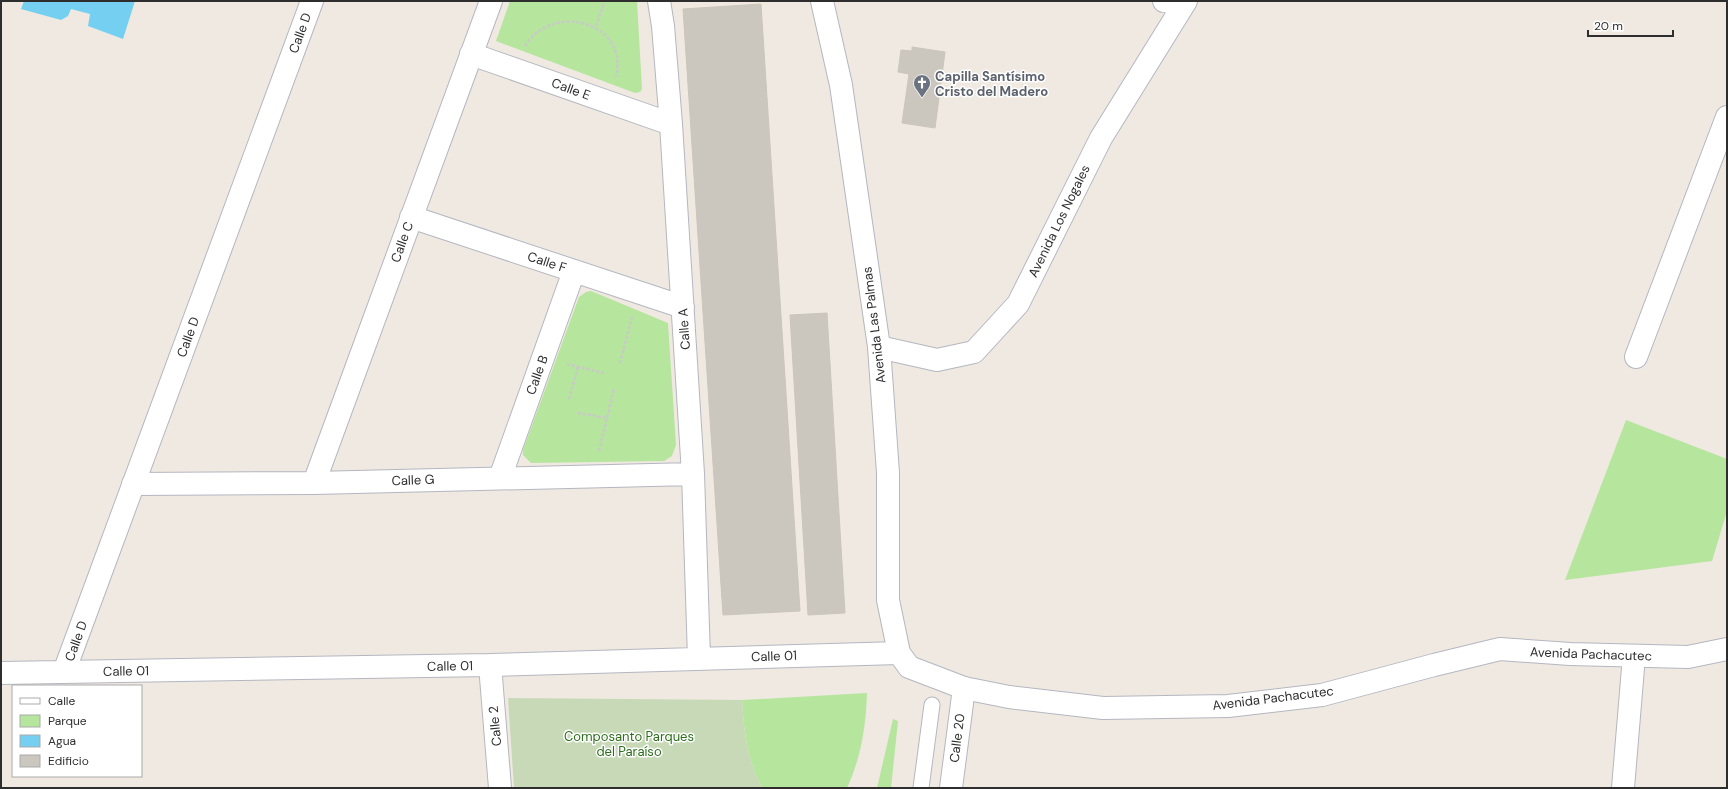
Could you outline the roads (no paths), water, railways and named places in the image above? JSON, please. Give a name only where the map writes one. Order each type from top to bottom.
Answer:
[{"type":"street","name":"Calle D","points":[[64,672],[312,1]]},
{"type":"street","name":"Calle C","points":[[314,483],[491,1]]},
{"type":"street","name":"Calle A","points":[[659,1],[663,26],[683,307],[693,474],[699,658]]},
{"type":"street","name":"Avenida Las Palmas","points":[[822,1],[841,85],[879,347],[888,473],[888,600],[899,653]]},
{"type":"street","name":"Avenida Los Nogales","points":[[879,347],[937,360],[974,352],[1018,304],[1101,138],[1178,2]]},
{"type":"street","name":"Calle E","points":[[471,54],[670,124]]},
{"type":"street","points":[[1636,357],[1727,117]]},
{"type":"street","name":"Calle F","points":[[411,217],[683,307]]},
{"type":"street","name":"Calle B","points":[[500,478],[574,272]]},
{"type":"street","name":"Calle G","points":[[133,484],[314,483],[693,474]]},
{"type":"street","name":"Avenida Pachacutec","points":[[899,653],[909,667],[964,688],[1009,697],[1103,708],[1228,706],[1322,696],[1434,665],[1500,649],[1688,658],[1727,649]]},
{"type":"street","name":"Calle 01","points":[[1,673],[490,665],[899,653]]},
{"type":"street","points":[[1623,788],[1634,656]]},
{"type":"street","name":"Calle 2","points":[[490,665],[500,788]]},
{"type":"street","name":"Calle 20","points":[[951,788],[964,688]]},
{"type":"lane","points":[[921,788],[932,705]]},
{"type":"water","points":[[24,1],[135,1],[123,39],[88,26],[90,14],[71,9],[68,16],[61,20],[21,9]]},
{"type":"place","name":"Capilla Santísimo Cristo del Madero","points":[[922,98]]},
{"type":"park label","name":"Composanto Parques del Paraíso","points":[[629,744]]}]
